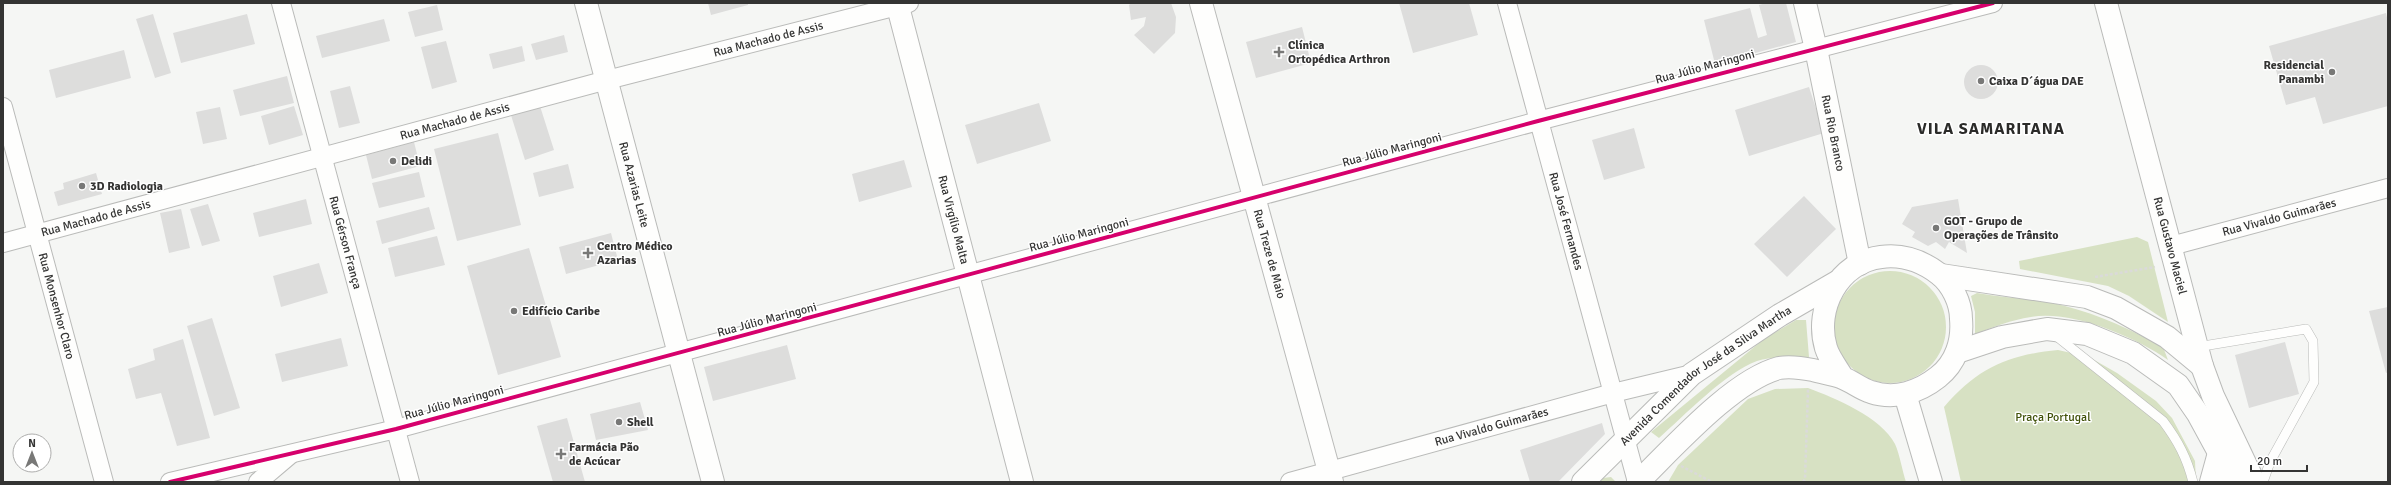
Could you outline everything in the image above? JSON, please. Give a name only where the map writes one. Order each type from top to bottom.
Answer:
[{"type":"main road","name":"Rua Azarias Leite","points":[[586,3],[713,482]]},
{"type":"main road","name":"Rua Treze de Maio","points":[[1201,3],[1253,198],[1331,477]]},
{"type":"main road","name":"Rua Rio Branco","points":[[1805,3],[1816,49],[1860,264]]},
{"type":"main road","name":"Rua Gustavo Maciel","points":[[2106,3],[2200,357],[2213,396],[2254,482]]},
{"type":"main road","name":"Rua Virgílio Malta","points":[[901,4],[968,276],[1022,482]]},
{"type":"main road","points":[[1638,482],[1730,395],[1754,378],[1780,368],[1809,370],[1843,378],[1870,392],[1887,396],[1905,394],[1927,386],[1945,372],[1957,352],[1962,332],[1961,311],[1954,292],[1941,275],[1923,263],[1902,256],[1880,257],[1860,264],[1837,282],[1826,303],[1822,326],[1826,349],[1843,378]]},
{"type":"main road","points":[[1941,275],[2087,297],[2116,308],[2200,357]]},
{"type":"main road","name":"Avenida Comendador José da Silva Martha","points":[[1584,482],[1692,374],[1780,315],[1837,282]]},
{"type":"main road","points":[[1957,352],[2002,337],[2048,329],[2087,334],[2133,354],[2178,385],[2198,414],[2235,482]]},
{"type":"main road","points":[[1905,394],[1932,482]]},
{"type":"main road","points":[[2211,482],[2219,453]]},
{"type":"street","name":"Rua Gérson França","points":[[281,3],[410,482]]},
{"type":"street","name":"Rua José Fernandes","points":[[1507,3],[1625,440],[1638,482]]},
{"type":"street","name":"Rua Júlio Maringoni","points":[[170,482],[294,451],[396,429],[679,354],[1538,121],[1993,3]]},
{"type":"street","name":"Rua Machado de Assis","points":[[3,243],[607,80],[901,4]]},
{"type":"street","name":"Rua Monsenhor Claro","points":[[3,106],[104,482]]},
{"type":"street","name":"Rua Vivaldo Guimarães","points":[[2173,255],[2388,188]]},
{"type":"street","name":"Rua Vivaldo Guimarães","points":[[1290,482],[1331,477],[1613,393],[1692,374]]},
{"type":"street","points":[[258,482],[294,451]]},
{"type":"lane","points":[[2048,329],[2163,421],[2176,438],[2187,458],[2193,482]]},
{"type":"lane","points":[[2200,357],[2306,330],[2313,342],[2314,382],[2270,462],[2263,482]]},
{"type":"path","points":[[2093,278],[2173,255]]},
{"type":"path","points":[[1803,482],[1805,479],[1809,370]]},
{"type":"path","points":[[1666,455],[1678,465],[1712,482]]},
{"type":"green space","points":[[2137,237],[2148,242],[2168,322],[2129,296],[2108,286],[2020,269],[2019,261]]},
{"type":"green space","points":[[1890,271],[1912,275],[1930,287],[1942,305],[1946,327],[1942,349],[1930,367],[1912,379],[1890,383],[1868,379],[1850,367],[1838,349],[1834,327],[1838,305],[1850,287],[1868,275]]},
{"type":"green space","points":[[1977,293],[2065,306],[2103,318],[2163,347],[2168,360],[2121,334],[2084,321],[2065,318],[2047,316],[2024,318],[1975,334],[1975,312],[1971,296]]},
{"type":"green space","points":[[1796,320],[1806,320],[1809,357],[1770,358],[1757,361],[1732,375],[1706,395],[1659,438],[1651,432],[1764,339]]},
{"type":"green space","name":"Praça Portugal","points":[[2058,350],[2089,357],[2117,373],[2156,401],[2172,418],[2195,461],[2196,482],[1961,482],[1944,407],[1969,382],[1995,366],[2008,360],[2023,356]]},
{"type":"green space","points":[[1808,388],[1844,403],[1879,425],[1895,444],[1906,482],[1668,482],[1678,465],[1748,399],[1775,389]]},
{"type":"green space","points":[[1611,477],[1616,482],[1599,482],[1603,478]]},
{"type":"building","points":[[708,3],[748,3],[748,5],[711,15]]},
{"type":"building","points":[[1131,3],[1171,3],[1176,17],[1175,33],[1154,54],[1134,35],[1144,26],[1146,17],[1131,20],[1129,5]]},
{"type":"building","points":[[1399,3],[1469,3],[1478,35],[1413,53]]},
{"type":"building","points":[[1766,3],[1786,3],[1796,42],[1715,64],[1704,20],[1750,8],[1758,38],[1767,35],[1759,5]]},
{"type":"building","points":[[437,5],[443,30],[415,37],[408,12]]},
{"type":"building","name":"Residencial Panambi","points":[[2386,13],[2388,22],[2388,106],[2323,124],[2315,97],[2286,105],[2269,46]]},
{"type":"building","points":[[153,14],[171,73],[155,78],[136,19]]},
{"type":"building","points":[[247,14],[255,44],[181,63],[173,33]]},
{"type":"building","points":[[384,19],[390,41],[322,58],[316,36]]},
{"type":"building","name":"Clínica Ortopédica Arthron","points":[[1302,27],[1311,63],[1256,78],[1246,42]]},
{"type":"building","points":[[564,35],[568,52],[536,60],[531,44]]},
{"type":"building","points":[[446,41],[457,82],[432,89],[421,47]]},
{"type":"building","points":[[522,46],[525,61],[493,69],[489,54]]},
{"type":"building","points":[[124,50],[131,78],[56,98],[49,70]]},
{"type":"building","name":"Caixa D´água DAE","points":[[1978,65],[1984,65],[1988,66],[1995,72],[1998,82],[1997,89],[1991,96],[1984,99],[1978,99],[1974,98],[1967,92],[1964,85],[1964,79],[1965,75],[1971,68]]},
{"type":"building","points":[[287,76],[294,103],[240,116],[233,90]]},
{"type":"building","points":[[350,86],[360,123],[339,128],[330,91]]},
{"type":"building","points":[[1809,87],[1824,133],[1749,156],[1735,110]]},
{"type":"building","points":[[539,103],[554,150],[525,160],[510,112]]},
{"type":"building","points":[[1039,103],[1051,141],[977,164],[965,125]]},
{"type":"building","points":[[294,106],[303,135],[269,145],[261,116]]},
{"type":"building","points":[[220,107],[227,139],[203,144],[196,112]]},
{"type":"building","points":[[1634,128],[1645,168],[1604,180],[1592,140]]},
{"type":"building","points":[[498,133],[521,225],[457,241],[434,149]]},
{"type":"building","name":"Delidi","points":[[414,142],[420,166],[372,179],[366,155]]},
{"type":"building","points":[[904,160],[912,187],[859,202],[852,174]]},
{"type":"building","points":[[568,164],[574,188],[539,197],[533,173]]},
{"type":"building","points":[[419,172],[425,197],[379,208],[372,183]]},
{"type":"building","name":"3D Radiologia","points":[[96,173],[102,194],[58,206],[54,192],[64,189],[63,183]]},
{"type":"building","points":[[1804,196],[1836,229],[1787,277],[1754,244]]},
{"type":"building","points":[[306,199],[312,224],[259,237],[253,213]]},
{"type":"building","name":"GOT - Grupo de Operações de Trânsito","points":[[1958,199],[1967,253],[1949,242],[1945,249],[1936,242],[1928,246],[1912,237],[1915,232],[1902,224],[1912,207]]},
{"type":"building","points":[[208,204],[220,241],[202,246],[190,209]]},
{"type":"building","points":[[429,207],[435,229],[382,244],[376,221]]},
{"type":"building","points":[[181,209],[190,248],[169,253],[160,213]]},
{"type":"building","name":"Centro Médico Azarias","points":[[611,233],[618,260],[566,274],[559,247]]},
{"type":"building","points":[[437,236],[445,265],[395,277],[388,248]]},
{"type":"building","name":"Edifício Caribe","points":[[529,248],[561,357],[498,375],[467,266]]},
{"type":"building","points":[[319,263],[328,293],[281,307],[273,276]]},
{"type":"building","points":[[2388,307],[2388,372],[2386,373],[2369,311]]},
{"type":"building","points":[[212,318],[240,408],[214,416],[187,326]]},
{"type":"building","points":[[341,338],[348,366],[282,382],[275,354]]},
{"type":"building","points":[[183,339],[210,438],[177,446],[161,393],[136,399],[128,369],[155,360],[153,349]]},
{"type":"building","points":[[2285,342],[2299,394],[2249,408],[2235,355]]},
{"type":"building","points":[[787,345],[796,379],[713,401],[704,367]]},
{"type":"building","name":"Shell","points":[[640,402],[648,430],[596,440],[590,414]]},
{"type":"building","name":"Farmácia Pão de Acúcar","points":[[567,418],[585,482],[553,482],[537,426]]},
{"type":"building","points":[[1602,423],[1605,434],[1558,482],[1530,482],[1520,450]]},
{"type":"cycle path","points":[[170,482],[396,429],[1538,121],[1993,3]]},
{"type":"place","name":"Clínica Ortopédica Arthron","points":[[1279,52]]},
{"type":"place","name":"Residencial Panambi","points":[[2332,72]]},
{"type":"place","name":"Caixa D´água DAE","points":[[1981,81]]},
{"type":"place","name":"Delidi","points":[[393,161]]},
{"type":"place","name":"3D Radiologia","points":[[82,186]]},
{"type":"place","name":"GOT - Grupo de Operações de Trânsito","points":[[1936,228]]},
{"type":"place","name":"Centro Médico Azarias","points":[[588,253]]},
{"type":"place","name":"Edifício Caribe","points":[[514,311]]},
{"type":"place","name":"Shell","points":[[619,422]]},
{"type":"place","name":"Farmácia Pão de Acúcar","points":[[561,454]]},
{"type":"district","name":"VILA SAMARITANA","points":[[1991,129]]}]
